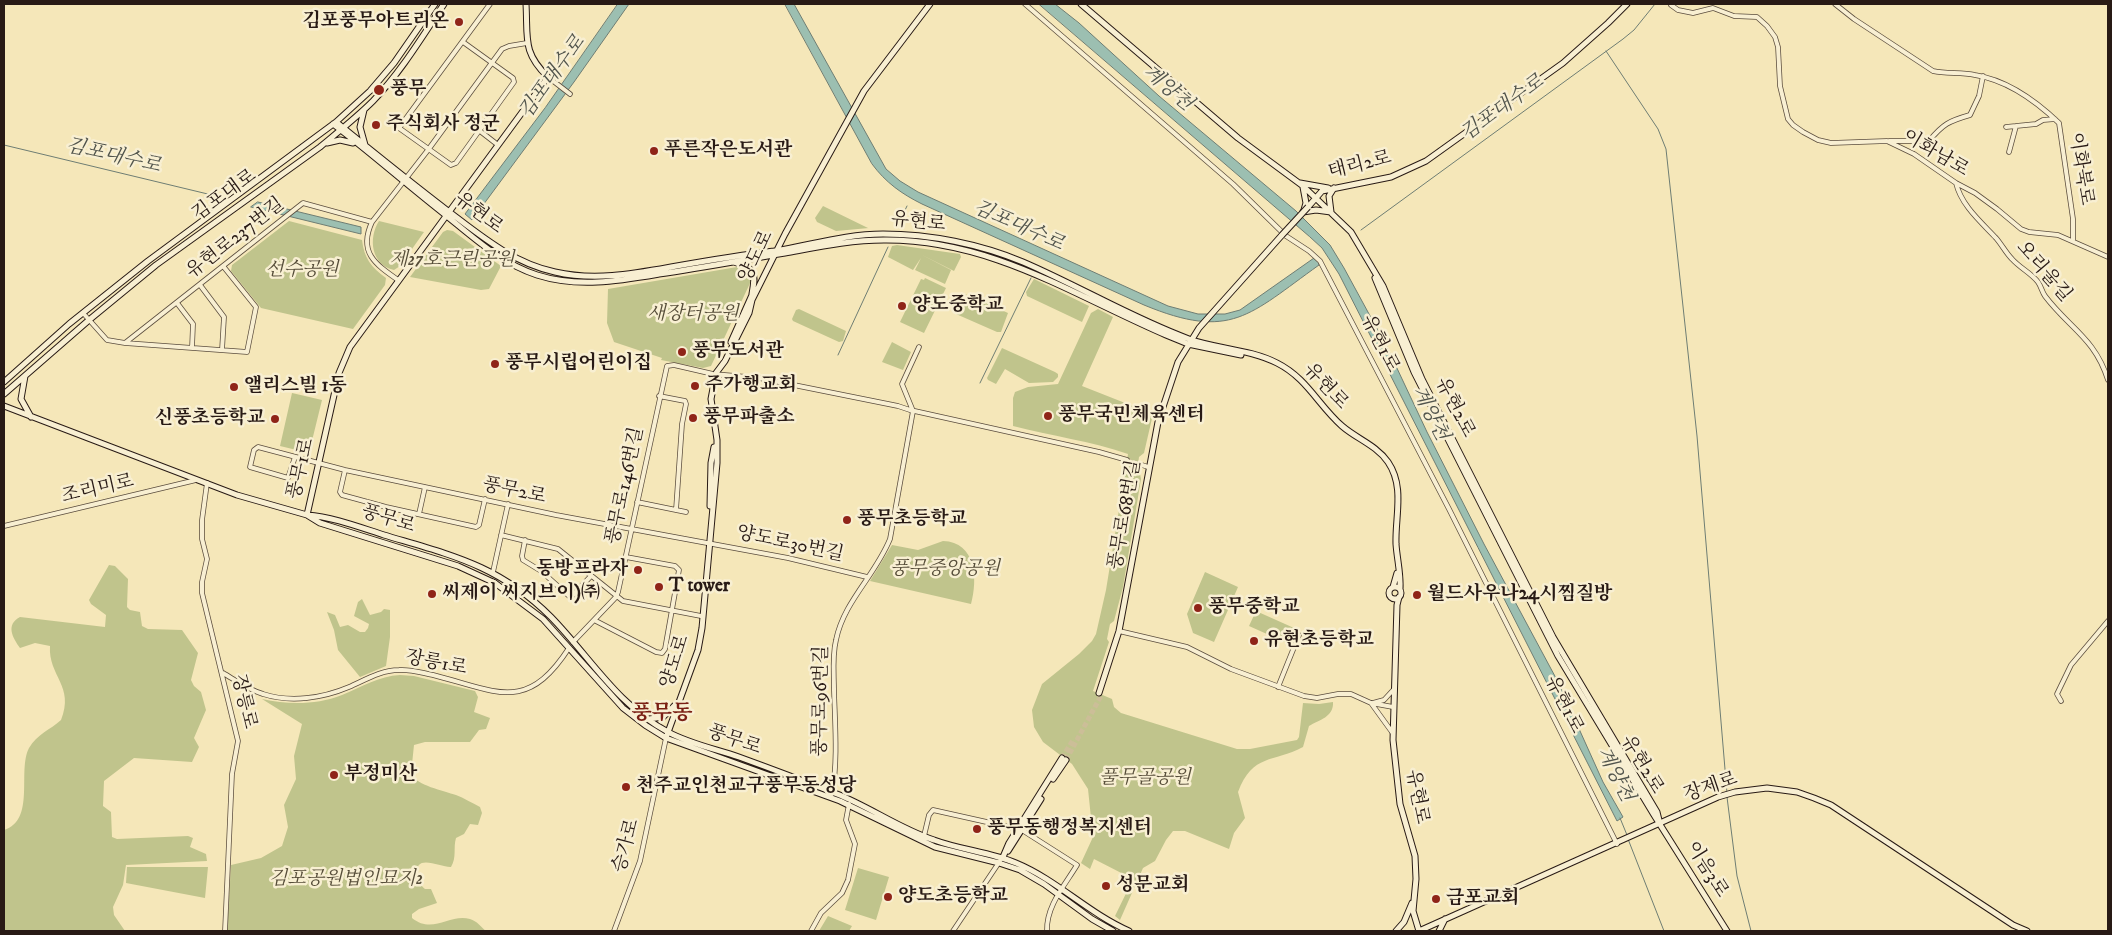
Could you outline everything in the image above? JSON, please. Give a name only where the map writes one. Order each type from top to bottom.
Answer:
[{"type":"street","name":"김포대로","points":[[4,382],[83,313],[148,261],[334,123],[370,91],[394,63],[434,4]]},
{"type":"street","name":"김포대로","points":[[4,394],[156,265],[320,147],[342,129],[365,108],[406,61],[444,4]]},
{"type":"street","points":[[463,42],[513,78],[514,82],[454,165],[449,165],[399,128],[490,4]]},
{"type":"street","points":[[526,4],[526,44],[533,65],[570,94]]},
{"type":"street","name":"양도로","points":[[667,733],[700,643],[708,543],[711,463],[714,451],[708,399],[715,373],[732,340],[736,326],[773,253],[854,105],[929,4]]},
{"type":"street","name":"유현1로","points":[[1025,4],[1233,184],[1286,236],[1314,255],[1323,268],[1449,509],[1619,843]]},
{"type":"street","name":"유현2로","points":[[1081,4],[1238,138],[1301,185],[1332,212],[1358,242],[1383,286],[1422,379],[1553,637],[1657,812],[1660,824]]},
{"type":"street","name":"태리2로","points":[[1308,207],[1322,191],[1391,177],[1426,161],[1563,63],[1608,24],[1626,4]]},
{"type":"street","name":"이화북로","points":[[1834,4],[1933,71],[1983,76],[2031,98],[2055,119],[2058,123],[2069,190],[2073,219],[2073,240]]},
{"type":"street","name":"이화남로","points":[[1671,5],[1688,12],[1701,12],[1713,8],[1734,16],[1752,16],[1762,20],[1775,37],[1778,47],[1779,76],[1788,119],[1803,132],[1825,142],[1887,141],[1914,154],[1956,183],[1975,193],[1997,208],[2020,229],[2029,232],[2058,235],[2108,257]]},
{"type":"street","points":[[397,280],[378,266],[371,258],[367,241],[372,222],[505,47],[526,44]]},
{"type":"street","points":[[1887,141],[1929,141],[1941,126],[1949,121],[1970,115],[1978,96],[1983,76]]},
{"type":"street","name":"풍무1로","points":[[307,515],[334,386],[344,355],[358,332],[526,103],[548,78]]},
{"type":"street","points":[[320,147],[330,142],[342,140],[363,147],[360,127],[365,108]]},
{"type":"street","points":[[2006,127],[2036,124],[2043,120],[2055,119]]},
{"type":"street","name":"유현로","points":[[334,123],[404,181],[447,213],[515,258],[541,269],[570,275],[608,277],[773,253]]},
{"type":"street","points":[[2009,152],[2016,126]]},
{"type":"street","points":[[480,131],[497,145]]},
{"type":"street","name":"오리울길","points":[[1956,183],[1958,192],[1974,215],[1997,239],[2013,261],[2038,282],[2045,295],[2088,340],[2104,366],[2108,380]]},
{"type":"street","points":[[1301,185],[1333,188],[1329,196],[1332,212],[1308,207],[1301,185]]},
{"type":"street","name":"유현로237번길","points":[[125,343],[303,203],[372,222]]},
{"type":"street","name":"풍무로68번길","points":[[1120,632],[1148,467],[1169,384],[1182,354],[1199,328],[1308,207]]},
{"type":"street","name":"유현로","points":[[447,213],[465,232],[500,257],[538,275],[564,281],[610,282],[733,262],[835,238],[873,234],[907,235],[959,243],[1025,263],[1190,341],[1265,360],[1277,365],[1301,383],[1340,428],[1371,448],[1382,458],[1393,476],[1396,492],[1394,546],[1397,574],[1393,587]]},
{"type":"street","name":"양도로","points":[[715,373],[725,361],[749,313],[752,300],[773,253]]},
{"type":"street","points":[[733,262],[749,267],[752,270],[754,280],[752,294]]},
{"type":"street","points":[[83,313],[107,340],[125,343],[248,351],[256,307],[223,266]]},
{"type":"street","points":[[200,285],[223,314],[222,350]]},
{"type":"street","points":[[176,303],[193,324],[192,348]]},
{"type":"street","name":"유현로","points":[[1190,341],[1266,358],[1285,368],[1311,390],[1340,424],[1374,447],[1385,458],[1395,475],[1398,488],[1396,547],[1400,570],[1400,589]]},
{"type":"street","name":"풍무로68번길","points":[[1100,694],[1120,632],[1167,400],[1190,341]]},
{"type":"street","points":[[913,411],[902,384],[919,347]]},
{"type":"street","name":"풍무로146번길","points":[[572,642],[616,597],[665,370],[669,365],[715,373]]},
{"type":"street","points":[[715,373],[772,381],[898,406],[1127,460]]},
{"type":"street","points":[[26,375],[21,399],[32,417]]},
{"type":"street","points":[[659,396],[685,401],[686,404],[682,424],[676,510]]},
{"type":"street","name":"풍무로","points":[[4,406],[249,499],[307,515],[329,518],[448,553],[493,572],[539,606],[618,695],[667,733]]},
{"type":"street","name":"풍무로96번길","points":[[832,795],[835,764],[835,647],[845,611],[881,557],[890,539],[913,411]]},
{"type":"street","name":"풍무2로","points":[[295,457],[288,478],[250,467],[256,447],[295,457],[318,464],[425,487],[631,530],[708,543]]},
{"type":"street","points":[[1139,464],[1148,467]]},
{"type":"street","points":[[345,470],[341,494],[478,527],[485,499]]},
{"type":"street","name":"조리미로","points":[[4,526],[197,479]]},
{"type":"street","name":"장릉로","points":[[206,483],[202,532],[207,559],[202,588],[238,741],[231,783],[231,822],[225,931]]},
{"type":"street","points":[[419,514],[425,487]]},
{"type":"street","points":[[637,502],[686,512]]},
{"type":"street","points":[[493,572],[508,504]]},
{"type":"street","name":"풍무로","points":[[307,515],[320,523],[445,561],[474,572],[505,590],[531,609],[569,648],[618,704],[640,722],[832,795],[924,836],[953,846],[1003,857],[1037,873],[1092,919],[1113,931]]},
{"type":"street","points":[[501,534],[558,549],[616,597],[626,602],[701,616]]},
{"type":"street","points":[[525,540],[523,560],[541,571],[569,596],[591,576]]},
{"type":"street","name":"양도로","points":[[667,733],[674,706],[696,649],[708,543]]},
{"type":"street","name":"양도로30번길","points":[[708,543],[788,558],[867,577]]},
{"type":"street","points":[[594,620],[660,653],[663,652],[666,645],[679,574],[678,568],[626,557]]},
{"type":"street","points":[[1393,587],[1400,589],[1397,608],[1388,591],[1393,587]]},
{"type":"street","points":[[1392,598],[1400,597]]},
{"type":"street","name":"유현로","points":[[1397,608],[1392,732],[1400,804],[1416,862],[1413,911],[1419,931]]},
{"type":"street","points":[[2061,701],[2057,694],[2071,665],[2108,621]]},
{"type":"street","points":[[1120,632],[1187,647],[1232,669],[1310,697],[1351,694],[1371,703],[1393,707]]},
{"type":"street","points":[[1278,687],[1299,635]]},
{"type":"street","name":"장릉1로","points":[[223,673],[258,692],[288,698],[306,698],[330,694],[385,672],[402,669],[491,690],[512,692],[533,687],[546,678],[572,642]]},
{"type":"street","points":[[1371,703],[1384,700],[1395,688]]},
{"type":"street","points":[[1371,703],[1392,732]]},
{"type":"street","points":[[646,718],[658,719],[664,717],[674,706]]},
{"type":"street","name":"승가로","points":[[614,931],[640,861],[667,733]]},
{"type":"street","points":[[953,931],[1003,857],[1064,759]]},
{"type":"street","name":"장제로","points":[[1419,931],[1718,797],[1735,792],[1767,788],[1782,789],[1832,805],[2013,925],[2027,931]]},
{"type":"street","points":[[811,931],[823,911],[842,893],[848,880],[855,844],[846,820],[849,802]]},
{"type":"street","name":"풍무로","points":[[849,802],[928,845],[999,863],[1029,875],[1061,892],[1095,914],[1129,931]]},
{"type":"street","points":[[924,836],[929,815],[933,810],[1020,829],[1077,865],[1049,914],[1047,931]]},
{"type":"street","name":"이음3로","points":[[1660,824],[1727,931]]},
{"type":"street","points":[[1396,931],[1404,922],[1414,898]]},
{"type":"street","points":[[1439,931],[1446,919]]},
{"type":"green space","points":[[823,206],[869,228],[836,231],[817,222],[815,218]]},
{"type":"green space","name":"선수공원","points":[[289,221],[362,240],[364,252],[369,262],[386,278],[385,285],[353,329],[261,308],[231,271],[232,265]]},
{"type":"green space","points":[[379,221],[424,232],[400,266],[394,270],[380,263],[376,257],[373,235]]},
{"type":"green space","name":"제27호근린공원","points":[[447,230],[453,231],[501,266],[489,289],[481,290],[410,277],[443,232]]},
{"type":"green space","points":[[897,245],[960,254],[961,257],[954,271],[922,255],[951,270],[945,284],[915,270],[921,258],[913,270],[888,257],[892,246]]},
{"type":"green space","name":"새장터공원","points":[[743,267],[751,273],[752,279],[711,366],[703,368],[661,360],[662,358],[614,342],[607,323],[608,289]]},
{"type":"green space","points":[[925,278],[946,288],[924,333],[900,322],[921,279],[924,280]]},
{"type":"green space","points":[[1034,279],[1089,306],[1082,322],[1027,296],[1026,292]]},
{"type":"green space","points":[[965,294],[1008,313],[1001,332],[956,314]]},
{"type":"green space","points":[[799,309],[846,331],[843,341],[839,342],[793,321],[796,310]]},
{"type":"green space","name":"풀무골공원","points":[[1098,309],[1113,317],[1082,386],[1153,414],[1144,453],[1139,457],[1137,472],[1140,474],[1141,479],[1123,587],[1114,621],[1110,624],[1107,639],[1109,642],[1093,691],[1112,699],[1114,707],[1121,713],[1237,749],[1250,749],[1297,740],[1303,703],[1319,704],[1333,702],[1333,707],[1328,715],[1309,726],[1303,747],[1265,761],[1250,771],[1238,792],[1245,818],[1234,833],[1229,849],[1185,831],[1173,831],[1155,861],[1143,868],[1120,920],[1115,916],[1133,879],[1094,859],[1090,869],[1081,863],[1093,837],[1088,789],[1072,764],[1043,742],[1034,727],[1032,710],[1042,684],[1079,654],[1096,634],[1106,590],[1128,454],[1013,426],[1013,398],[1015,392],[1028,387],[1058,384],[1091,313]]},
{"type":"green space","points":[[892,342],[911,352],[903,370],[882,362]]},
{"type":"green space","points":[[1002,348],[1055,372],[1058,374],[1058,377],[1053,382],[1029,383],[1005,369],[996,384],[988,380],[987,378]]},
{"type":"green space","points":[[292,393],[322,400],[309,453],[280,446]]},
{"type":"green space","name":"풍무중앙공원","points":[[943,541],[954,543],[962,548],[972,564],[974,584],[971,604],[870,581],[892,545],[918,550]]},
{"type":"green space","points":[[109,565],[115,566],[128,579],[127,607],[130,610],[140,612],[142,626],[148,629],[182,630],[198,653],[191,680],[194,686],[201,692],[206,710],[194,738],[199,747],[192,762],[134,758],[104,781],[103,806],[111,812],[112,837],[117,839],[188,836],[193,838],[190,847],[206,854],[207,861],[126,865],[123,885],[113,907],[114,915],[125,931],[4,931],[4,830],[14,825],[20,816],[23,806],[26,758],[29,748],[40,736],[61,720],[65,698],[50,656],[50,646],[35,643],[20,648],[13,636],[13,624],[20,617],[105,627],[106,615],[91,604],[89,600]]},
{"type":"green space","points":[[1205,572],[1238,587],[1214,642],[1193,633],[1187,614]]},
{"type":"green space","points":[[362,599],[370,615],[381,612],[384,609],[390,610],[390,637],[386,666],[360,677],[338,650],[334,630],[327,612],[335,615],[340,627],[348,625],[360,632],[365,632],[369,624],[354,616],[358,602]]},
{"type":"green space","points":[[1256,611],[1294,628],[1287,643],[1249,626]]},
{"type":"green space","name":"김포공원법인묘지2","points":[[400,675],[414,676],[475,691],[478,697],[474,712],[490,718],[486,729],[479,730],[470,742],[425,742],[414,745],[411,774],[424,784],[459,796],[480,807],[482,813],[478,825],[470,824],[464,834],[456,838],[454,860],[451,867],[429,863],[420,864],[418,875],[420,883],[425,889],[431,889],[437,903],[419,909],[412,914],[412,918],[420,923],[427,924],[463,918],[470,919],[486,931],[227,931],[231,865],[261,858],[282,846],[288,827],[284,805],[296,779],[294,756],[302,724],[262,699],[292,703],[322,701],[342,695],[377,680]]},
{"type":"green space","points":[[127,867],[208,867],[205,898],[126,883]]},
{"type":"green space","points":[[858,868],[889,877],[876,920],[845,910]]},
{"type":"green space","points":[[828,916],[852,926],[849,931],[819,931]]},
{"type":"shaded area","points":[[618,4],[629,4],[472,220],[465,214],[545,108]]},
{"type":"shaded area","points":[[785,4],[794,4],[886,169],[900,181],[918,192],[1168,306],[1198,314],[1225,314],[1240,310],[1314,258],[1319,262],[1319,265],[1256,309],[1238,317],[1219,321],[1198,321],[1174,316],[1144,305],[922,204],[895,187],[872,164]]},
{"type":"shaded area","points":[[1039,4],[1055,4],[1079,23],[1159,96],[1296,211],[1330,245],[1387,347],[1427,432],[1484,544],[1557,680],[1603,782],[1623,817],[1617,821],[1339,274],[1322,248]]},
{"type":"shaded area","points":[[258,202],[361,227],[361,234],[251,207]]},
{"type":"waterway","name":"김포대수로","points":[[1361,230],[1623,39],[1634,30],[1655,4]]},
{"type":"waterway","points":[[1606,51],[1658,129],[1666,149],[1697,436],[1727,793]]},
{"type":"waterway","name":"김포대수로","points":[[4,145],[216,196]]},
{"type":"waterway","points":[[897,227],[907,206]]},
{"type":"waterway","points":[[838,355],[888,247]]},
{"type":"waterway","points":[[980,383],[1031,278]]},
{"type":"waterway","points":[[1727,797],[1737,876],[1751,931]]},
{"type":"waterway","name":"계양천","points":[[1620,818],[1627,835]]},
{"type":"waterway","name":"계양천","points":[[1628,839],[1664,931]]},
{"type":"tunnel","points":[[1127,460],[1139,464]]},
{"type":"tunnel","points":[[1066,760],[1102,694]]},
{"type":"tunnel","points":[[1062,758],[1073,740]]},
{"type":"place","name":"김포풍무아트리온","points":[[459,22]]},
{"type":"place","name":"풍무","points":[[379,90]]},
{"type":"place","name":"주식회사 정군","points":[[376,125]]},
{"type":"place","name":"푸른작은도서관","points":[[654,151]]},
{"type":"place","name":"양도중학교","points":[[902,306]]},
{"type":"place","name":"풍무도서관","points":[[682,352]]},
{"type":"place","name":"풍무시립어린이집","points":[[495,364]]},
{"type":"place","name":"주가행교회","points":[[695,386]]},
{"type":"place","name":"앨리스빌 1동","points":[[234,387]]},
{"type":"place","name":"풍무국민체육센터","points":[[1048,416]]},
{"type":"place","name":"풍무파출소","points":[[693,418]]},
{"type":"place","name":"신풍초등학교","points":[[275,419]]},
{"type":"place","name":"풍무초등학교","points":[[847,520]]},
{"type":"place","name":"동방프라자","points":[[638,570]]},
{"type":"place","name":"T tower","points":[[659,587]]},
{"type":"place","name":"씨제이 씨지브이)㈜","points":[[432,594]]},
{"type":"place","name":"월드사우나24시찜질방","points":[[1417,595]]},
{"type":"place","name":"풍무중학교","points":[[1198,608]]},
{"type":"place","name":"유현초등학교","points":[[1254,641]]},
{"type":"place","name":"부정미산","points":[[334,775]]},
{"type":"place","name":"천주교인천교구풍무동성당","points":[[626,787]]},
{"type":"place","name":"풍무동행정복지센터","points":[[977,829]]},
{"type":"place","name":"성문교회","points":[[1106,886]]},
{"type":"place","name":"양도초등학교","points":[[888,897]]},
{"type":"place","name":"금포교회","points":[[1436,899]]},
{"type":"district","name":"풍무동","points":[[662,715]]}]
